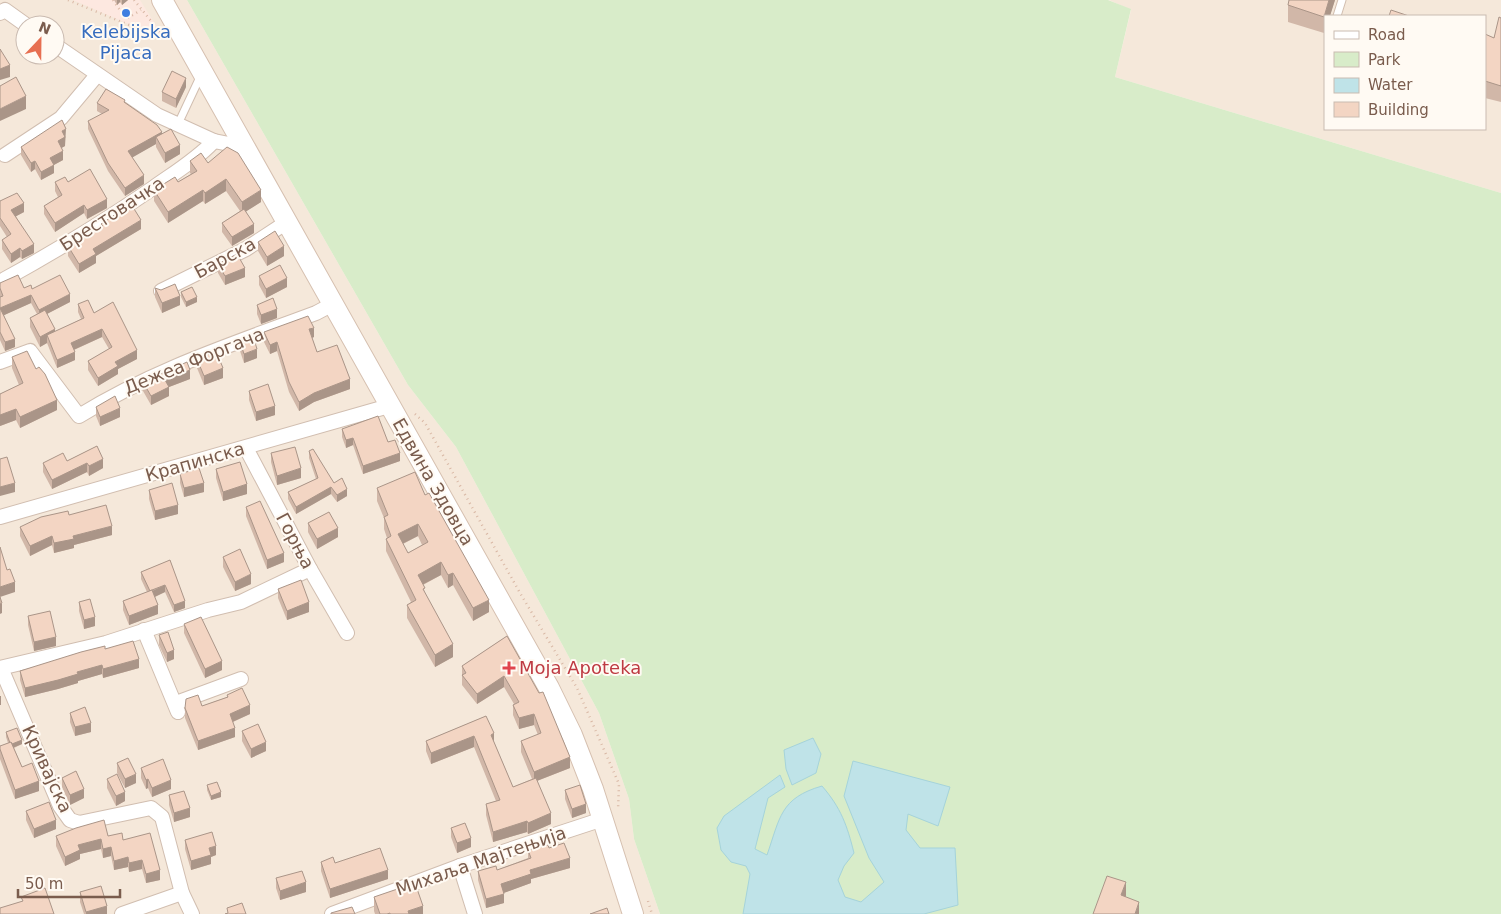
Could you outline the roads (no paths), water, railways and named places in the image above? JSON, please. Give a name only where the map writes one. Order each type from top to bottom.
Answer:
[{"type":"main road","name":"Едвина Здовца","points":[[162,0],[549,688],[572,735],[633,914]]},
{"type":"street","points":[[2,10],[15,18]]},
{"type":"street","points":[[65,52],[157,115],[214,141],[244,147]]},
{"type":"street","points":[[5,155],[61,118],[97,75]]},
{"type":"street","name":"Брестовачка","points":[[5,280],[58,250],[137,200],[199,156],[214,141]]},
{"type":"street","name":"Барска","points":[[161,290],[246,249],[287,222]]},
{"type":"street","name":"Дежеа Форгача","points":[[0,362],[30,350],[79,416],[116,393],[159,372],[316,313],[334,304]]},
{"type":"street","name":"Крапинска","points":[[0,517],[389,406]]},
{"type":"street","name":"Горња","points":[[246,448],[310,569],[347,632]]},
{"type":"street","points":[[0,668],[106,643],[208,610],[241,602],[310,569]]},
{"type":"street","points":[[144,630],[177,708],[241,679]]},
{"type":"street","name":"Кривајска","points":[[0,668],[60,806],[70,820],[79,823],[151,808],[162,818],[182,894]]},
{"type":"street","name":"Михаља Мајтењија","points":[[332,914],[355,910],[460,866],[602,819]]},
{"type":"street","points":[[460,866],[475,914]]},
{"type":"street","points":[[122,914],[182,894],[192,914]]},
{"type":"lane","points":[[1337,15],[1342,0]]},
{"type":"lane","points":[[178,124],[201,68]]},
{"type":"water","points":[[813,738],[821,754],[816,773],[792,785],[786,769],[784,750]]},
{"type":"water","points":[[853,761],[950,787],[938,826],[908,814],[906,830],[920,848],[955,848],[958,905],[924,914],[743,914],[750,874],[746,866],[731,862],[721,850],[717,828],[724,816],[780,775],[785,787],[768,798],[755,849],[767,855],[779,820],[790,803],[808,791],[822,786],[842,817],[854,853],[844,866],[838,880],[845,897],[861,902],[884,882],[869,858],[844,796]]},
{"type":"place","name":"Kelebijska Pijaca","points":[[126,13]]},
{"type":"place","name":"Moja Apoteka","points":[[509,668]]}]
